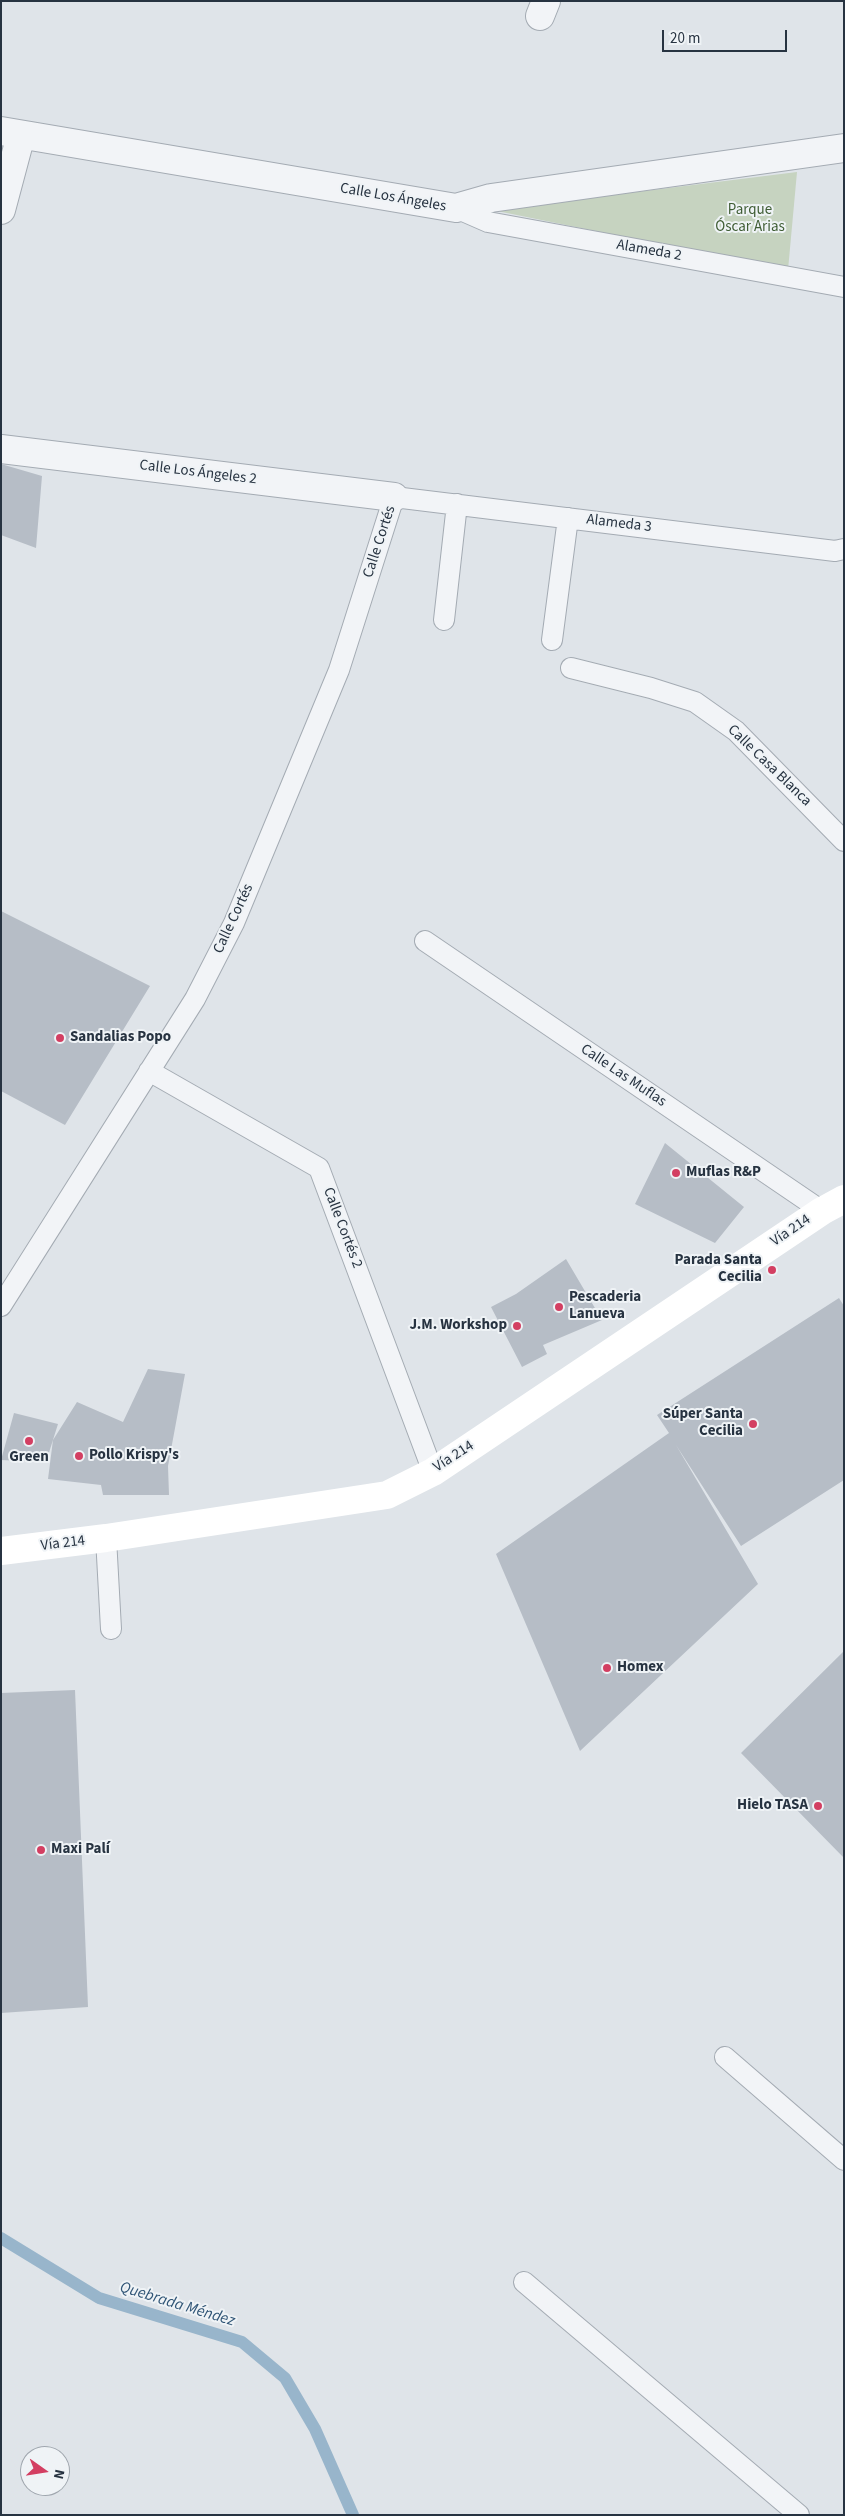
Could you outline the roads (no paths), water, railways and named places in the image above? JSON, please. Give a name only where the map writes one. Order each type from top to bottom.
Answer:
[{"type":"main road","name":"Vía 214","points":[[1,1551],[106,1538],[387,1495],[433,1472],[836,1205]]},
{"type":"street","name":"Calle Los Ángeles","points":[[11,133],[456,208],[491,198],[844,148]]},
{"type":"street","points":[[1,210],[11,133]]},
{"type":"street","name":"Calle Los Ángeles 2","points":[[1,449],[394,497]]},
{"type":"lane","name":"Alameda 2","points":[[456,208],[488,222],[844,287]]},
{"type":"lane","name":"Alameda 3","points":[[394,497],[835,550],[844,548]]},
{"type":"lane","name":"Calle Cortés","points":[[1,1306],[195,999],[234,923],[339,670],[394,497]]},
{"type":"lane","points":[[444,620],[457,504]]},
{"type":"lane","points":[[552,640],[568,518]]},
{"type":"lane","name":"Calle Casa Blanca","points":[[571,668],[651,688],[695,702],[736,731],[844,841]]},
{"type":"lane","name":"Calle Las Muflas","points":[[425,941],[836,1205]]},
{"type":"lane","name":"Calle Cortés 2","points":[[150,1071],[319,1168],[433,1472]]},
{"type":"lane","points":[[106,1538],[111,1629]]},
{"type":"lane","points":[[725,2057],[844,2160]]},
{"type":"lane","points":[[524,2282],[799,2515]]},
{"type":"waterway","name":"Quebrada Méndez","points":[[1,2238],[99,2298],[242,2342],[285,2378],[315,2429],[353,2515]]},
{"type":"place","name":"Sandalias Popo","points":[[60,1038]]},
{"type":"place","name":"Muflas R&P","points":[[676,1173]]},
{"type":"place","name":"Parada Santa Cecilia","points":[[772,1270]]},
{"type":"place","name":"Pescaderia Lanueva","points":[[559,1307]]},
{"type":"place","name":"J.M. Workshop","points":[[517,1326]]},
{"type":"place","name":"Súper Santa Cecilia","points":[[753,1424]]},
{"type":"place","name":"Green","points":[[29,1441]]},
{"type":"place","name":"Pollo Krispy's","points":[[79,1456]]},
{"type":"place","name":"Homex","points":[[607,1668]]},
{"type":"place","name":"Hielo TASA","points":[[818,1806]]},
{"type":"place","name":"Maxi Palí","points":[[41,1850]]},
{"type":"park label","name":"Parque Óscar Arias","points":[[750,220]]}]
